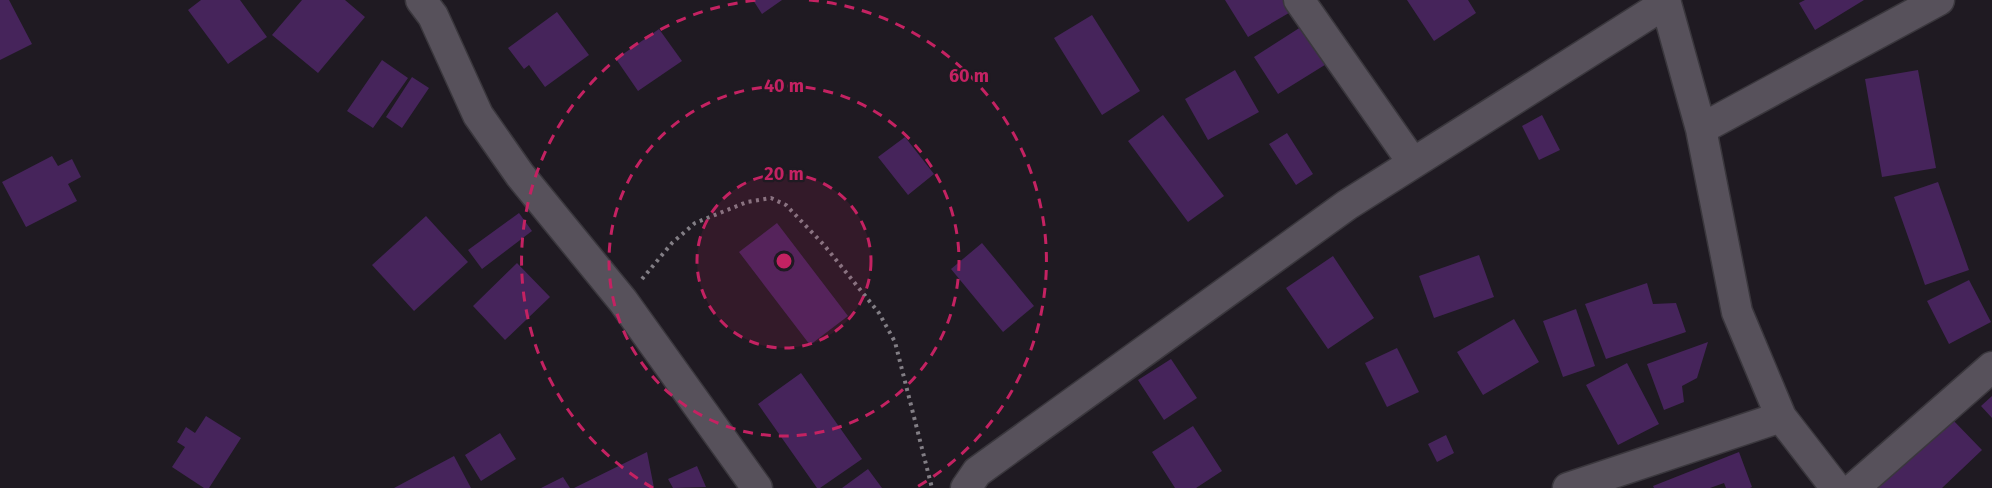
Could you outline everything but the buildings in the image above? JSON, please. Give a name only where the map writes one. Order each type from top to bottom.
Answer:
[{"type":"street","points":[[421,0],[433,16],[478,115],[520,175],[623,301],[757,488]]},
{"type":"street","points":[[1299,0],[1413,163]]},
{"type":"street","points":[[1701,129],[1939,0]]},
{"type":"street","points":[[966,488],[977,472],[986,465],[1347,205],[1666,2],[1701,129],[1737,312],[1781,417],[1836,488]]},
{"type":"street","points":[[1854,488],[1992,366]]},
{"type":"street","points":[[1568,488],[1781,417]]},
{"type":"path","points":[[623,301],[672,243],[695,223],[747,202],[771,198],[786,205],[838,262],[879,313],[895,342],[932,488]]}]
